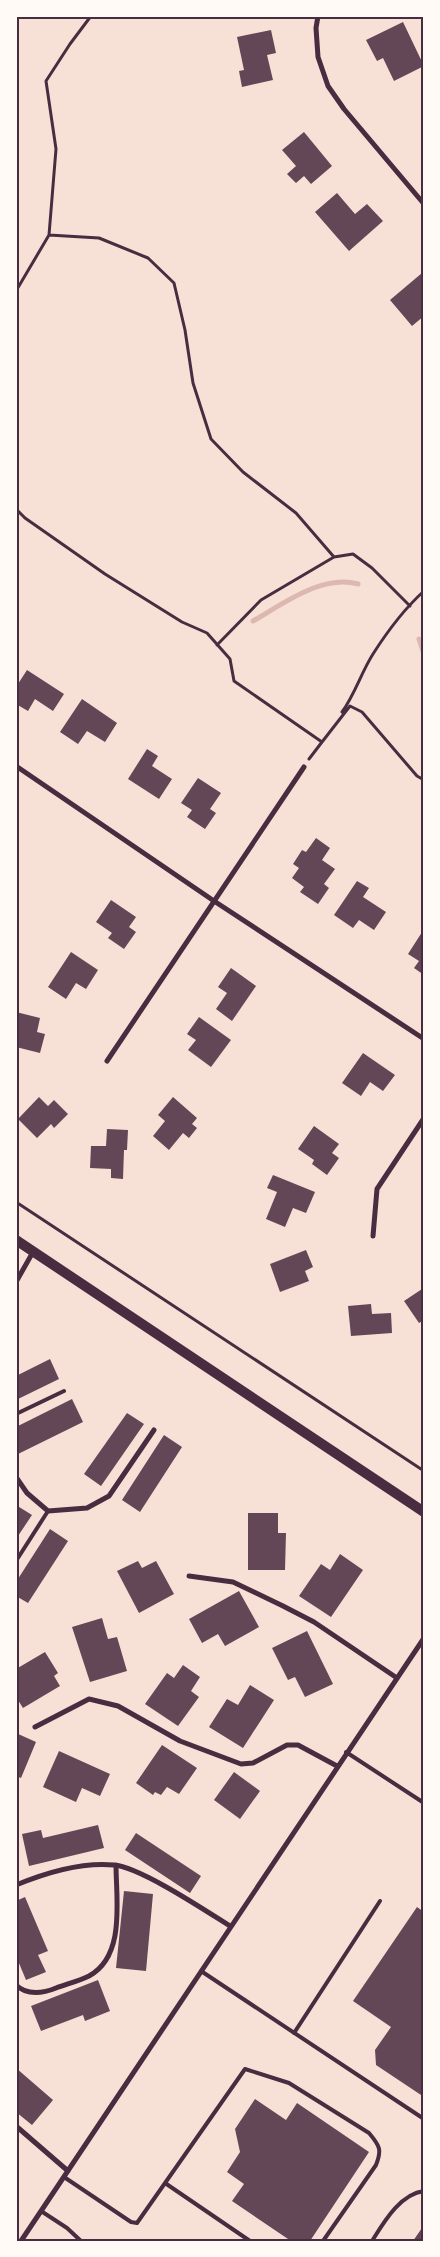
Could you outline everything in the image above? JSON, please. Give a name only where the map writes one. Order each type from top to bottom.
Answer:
[{"type":"main road","points":[[16,1240],[424,1512]]},
{"type":"street","points":[[318,16],[316,28],[318,57],[328,86],[344,110],[424,204]]},
{"type":"street","points":[[16,766],[214,901],[424,1039]]},
{"type":"street","points":[[107,1061],[304,766]]},
{"type":"street","points":[[373,1236],[378,1189],[424,1118]]},
{"type":"street","points":[[16,1282],[33,1251]]},
{"type":"street","points":[[16,1477],[27,1493],[48,1511],[87,1508],[109,1496],[154,1430]]},
{"type":"street","points":[[189,1576],[233,1582],[284,1606],[314,1622],[397,1678]]},
{"type":"street","points":[[21,2241],[346,1752],[424,1638]]},
{"type":"street","points":[[35,1727],[78,1703],[89,1699],[118,1706],[180,1741],[241,1764],[253,1763],[287,1745],[298,1745],[337,1766]]},
{"type":"street","points":[[16,1885],[64,1870],[89,1866],[116,1865],[136,1872],[167,1888],[230,1926]]},
{"type":"street","points":[[16,1985],[20,1989],[34,1993],[48,1991],[90,1975],[103,1964],[112,1949],[116,1933],[116,1865]]},
{"type":"street","points":[[16,2126],[68,2171]]},
{"type":"lane","points":[[16,1414],[64,1391]]},
{"type":"lane","points":[[16,1561],[48,1511]]},
{"type":"lane","points":[[346,1752],[423,1801]]},
{"type":"lane","points":[[294,2033],[380,1901]]},
{"type":"lane","points":[[201,1971],[424,2119]]},
{"type":"lane","points":[[64,2177],[131,2222],[137,2223],[245,2069],[289,2083],[369,2134],[377,2142],[380,2153],[376,2165],[323,2241]]},
{"type":"lane","points":[[165,2183],[250,2241]]},
{"type":"lane","points":[[372,2241],[383,2223],[405,2198],[424,2191]]},
{"type":"lane","points":[[41,2211],[67,2228],[81,2241]]},
{"type":"path","points":[[16,291],[49,235],[56,149],[46,81],[91,16]]},
{"type":"path","points":[[49,235],[99,238],[148,258],[174,283],[185,330],[192,383],[211,439],[243,472],[296,513],[334,557]]},
{"type":"path","points":[[16,509],[25,518],[105,574],[182,622],[207,634],[230,659],[234,681],[322,742]]},
{"type":"path","points":[[217,644],[261,600],[334,557],[353,554],[372,568],[410,606]]},
{"type":"path","points":[[322,742],[350,701],[372,656],[410,606],[424,591]]},
{"type":"path","points":[[304,766],[350,706],[362,712],[417,776],[424,780]]},
{"type":"path","points":[[16,1202],[424,1471]]},
{"type":"building","points":[[403,22],[424,66],[394,81],[383,58],[377,61],[366,40]]},
{"type":"building","points":[[271,30],[276,53],[267,55],[273,80],[242,87],[239,71],[244,70],[237,37]]},
{"type":"building","points":[[304,132],[332,166],[311,184],[304,176],[296,183],[287,174],[296,166],[282,150]]},
{"type":"building","points":[[337,193],[355,214],[367,204],[383,221],[349,251],[315,212]]},
{"type":"building","points":[[422,273],[424,316],[412,326],[390,300]]},
{"type":"building","points":[[27,670],[64,694],[53,711],[35,699],[28,711],[16,704],[16,687]]},
{"type":"building","points":[[82,699],[117,723],[105,742],[87,731],[78,744],[60,732]]},
{"type":"building","points":[[147,749],[158,756],[152,766],[172,779],[159,799],[128,779]]},
{"type":"building","points":[[198,778],[221,793],[210,809],[216,813],[205,829],[187,817],[192,810],[181,803]]},
{"type":"building","points":[[316,838],[330,848],[322,860],[335,869],[324,884],[329,888],[318,904],[300,892],[304,887],[292,878],[299,868],[293,864],[302,850],[306,852]]},
{"type":"building","points":[[357,881],[369,888],[363,897],[386,912],[374,930],[359,920],[353,928],[334,915]]},
{"type":"building","points":[[111,900],[136,917],[129,927],[136,932],[124,949],[108,938],[112,933],[96,922]]},
{"type":"building","points":[[424,929],[424,975],[414,968],[419,961],[408,954]]},
{"type":"building","points":[[71,952],[98,970],[86,989],[76,983],[66,999],[48,987]]},
{"type":"building","points":[[231,968],[256,986],[232,1021],[216,1009],[227,993],[218,987]]},
{"type":"building","points":[[16,1012],[40,1018],[37,1032],[45,1034],[40,1053],[16,1047]]},
{"type":"building","points":[[199,1017],[231,1040],[211,1067],[188,1050],[196,1040],[187,1034]]},
{"type":"building","points":[[363,1053],[395,1075],[383,1091],[370,1082],[361,1096],[342,1083]]},
{"type":"building","points":[[39,1097],[48,1106],[54,1100],[68,1114],[54,1128],[51,1124],[37,1138],[18,1119]]},
{"type":"building","points":[[173,1097],[197,1118],[192,1124],[197,1128],[189,1138],[183,1133],[169,1150],[153,1136],[165,1121],[158,1115]]},
{"type":"building","points":[[314,1126],[339,1144],[332,1153],[339,1158],[327,1175],[312,1164],[314,1160],[298,1149]]},
{"type":"building","points":[[107,1129],[128,1130],[127,1150],[124,1150],[123,1179],[111,1178],[111,1169],[90,1168],[91,1146],[106,1146]]},
{"type":"building","points":[[273,1175],[315,1192],[306,1213],[293,1208],[285,1227],[266,1219],[277,1192],[267,1188]]},
{"type":"building","points":[[306,1250],[313,1267],[305,1271],[309,1281],[280,1292],[270,1264]]},
{"type":"building","points":[[422,1289],[424,1292],[424,1320],[419,1323],[404,1301]]},
{"type":"building","points":[[371,1304],[372,1314],[391,1313],[392,1333],[351,1336],[348,1306]]},
{"type":"building","points":[[50,1359],[59,1379],[16,1400],[16,1376]]},
{"type":"building","points":[[72,1399],[83,1422],[16,1455],[16,1427]]},
{"type":"building","points":[[127,1413],[144,1424],[101,1486],[84,1474]]},
{"type":"building","points":[[164,1435],[182,1447],[140,1512],[122,1500]]},
{"type":"building","points":[[16,1505],[32,1515],[16,1539]]},
{"type":"building","points":[[248,1513],[278,1513],[278,1533],[286,1533],[285,1570],[248,1570]]},
{"type":"building","points":[[50,1529],[68,1541],[28,1603],[16,1596],[16,1582]]},
{"type":"building","points":[[340,1554],[363,1570],[331,1617],[299,1596],[321,1564],[330,1570]]},
{"type":"building","points":[[138,1561],[142,1568],[156,1561],[174,1594],[139,1613],[117,1571]]},
{"type":"building","points":[[239,1591],[259,1627],[225,1646],[218,1634],[202,1643],[189,1619]]},
{"type":"building","points":[[102,1618],[108,1639],[117,1637],[127,1671],[90,1682],[72,1627]]},
{"type":"building","points":[[307,1631],[333,1684],[305,1697],[295,1677],[288,1680],[272,1648]]},
{"type":"building","points":[[45,1652],[58,1673],[54,1676],[60,1686],[23,1708],[16,1697],[16,1669]]},
{"type":"building","points":[[183,1665],[200,1677],[191,1691],[199,1697],[178,1726],[145,1704],[167,1673],[174,1678]]},
{"type":"building","points":[[250,1685],[274,1700],[243,1748],[209,1727],[227,1699],[238,1705]]},
{"type":"building","points":[[16,1733],[36,1742],[21,1778],[16,1776]]},
{"type":"building","points":[[162,1745],[197,1768],[179,1794],[167,1787],[161,1795],[155,1792],[153,1795],[136,1783]]},
{"type":"building","points":[[59,1751],[110,1774],[100,1796],[82,1788],[76,1802],[43,1787]]},
{"type":"building","points":[[234,1772],[260,1791],[240,1819],[214,1800]]},
{"type":"building","points":[[98,1825],[104,1848],[29,1866],[22,1834],[41,1830],[43,1838]]},
{"type":"building","points":[[136,1833],[201,1876],[190,1893],[125,1850]]},
{"type":"building","points":[[124,1891],[153,1894],[146,1971],[116,1968]]},
{"type":"building","points":[[25,1897],[48,1951],[38,1955],[46,1972],[26,1980],[16,1956],[16,1901]]},
{"type":"building","points":[[417,1907],[424,1912],[424,2097],[376,2065],[375,2050],[391,2027],[353,2001]]},
{"type":"building","points":[[98,1980],[110,2011],[85,2021],[83,2015],[41,2031],[31,2006]]},
{"type":"building","points":[[16,2068],[53,2100],[32,2125],[16,2112]]},
{"type":"building","points":[[255,2099],[286,2120],[297,2103],[369,2152],[310,2241],[291,2241],[232,2201],[244,2184],[227,2172],[240,2152],[235,2129]]},
{"type":"building","points":[[424,2225],[424,2241],[413,2241]]},
{"type":"waterway","points":[[253,621],[303,592],[317,587],[344,582],[358,584]]},
{"type":"waterway","points":[[419,639],[424,654]]}]
